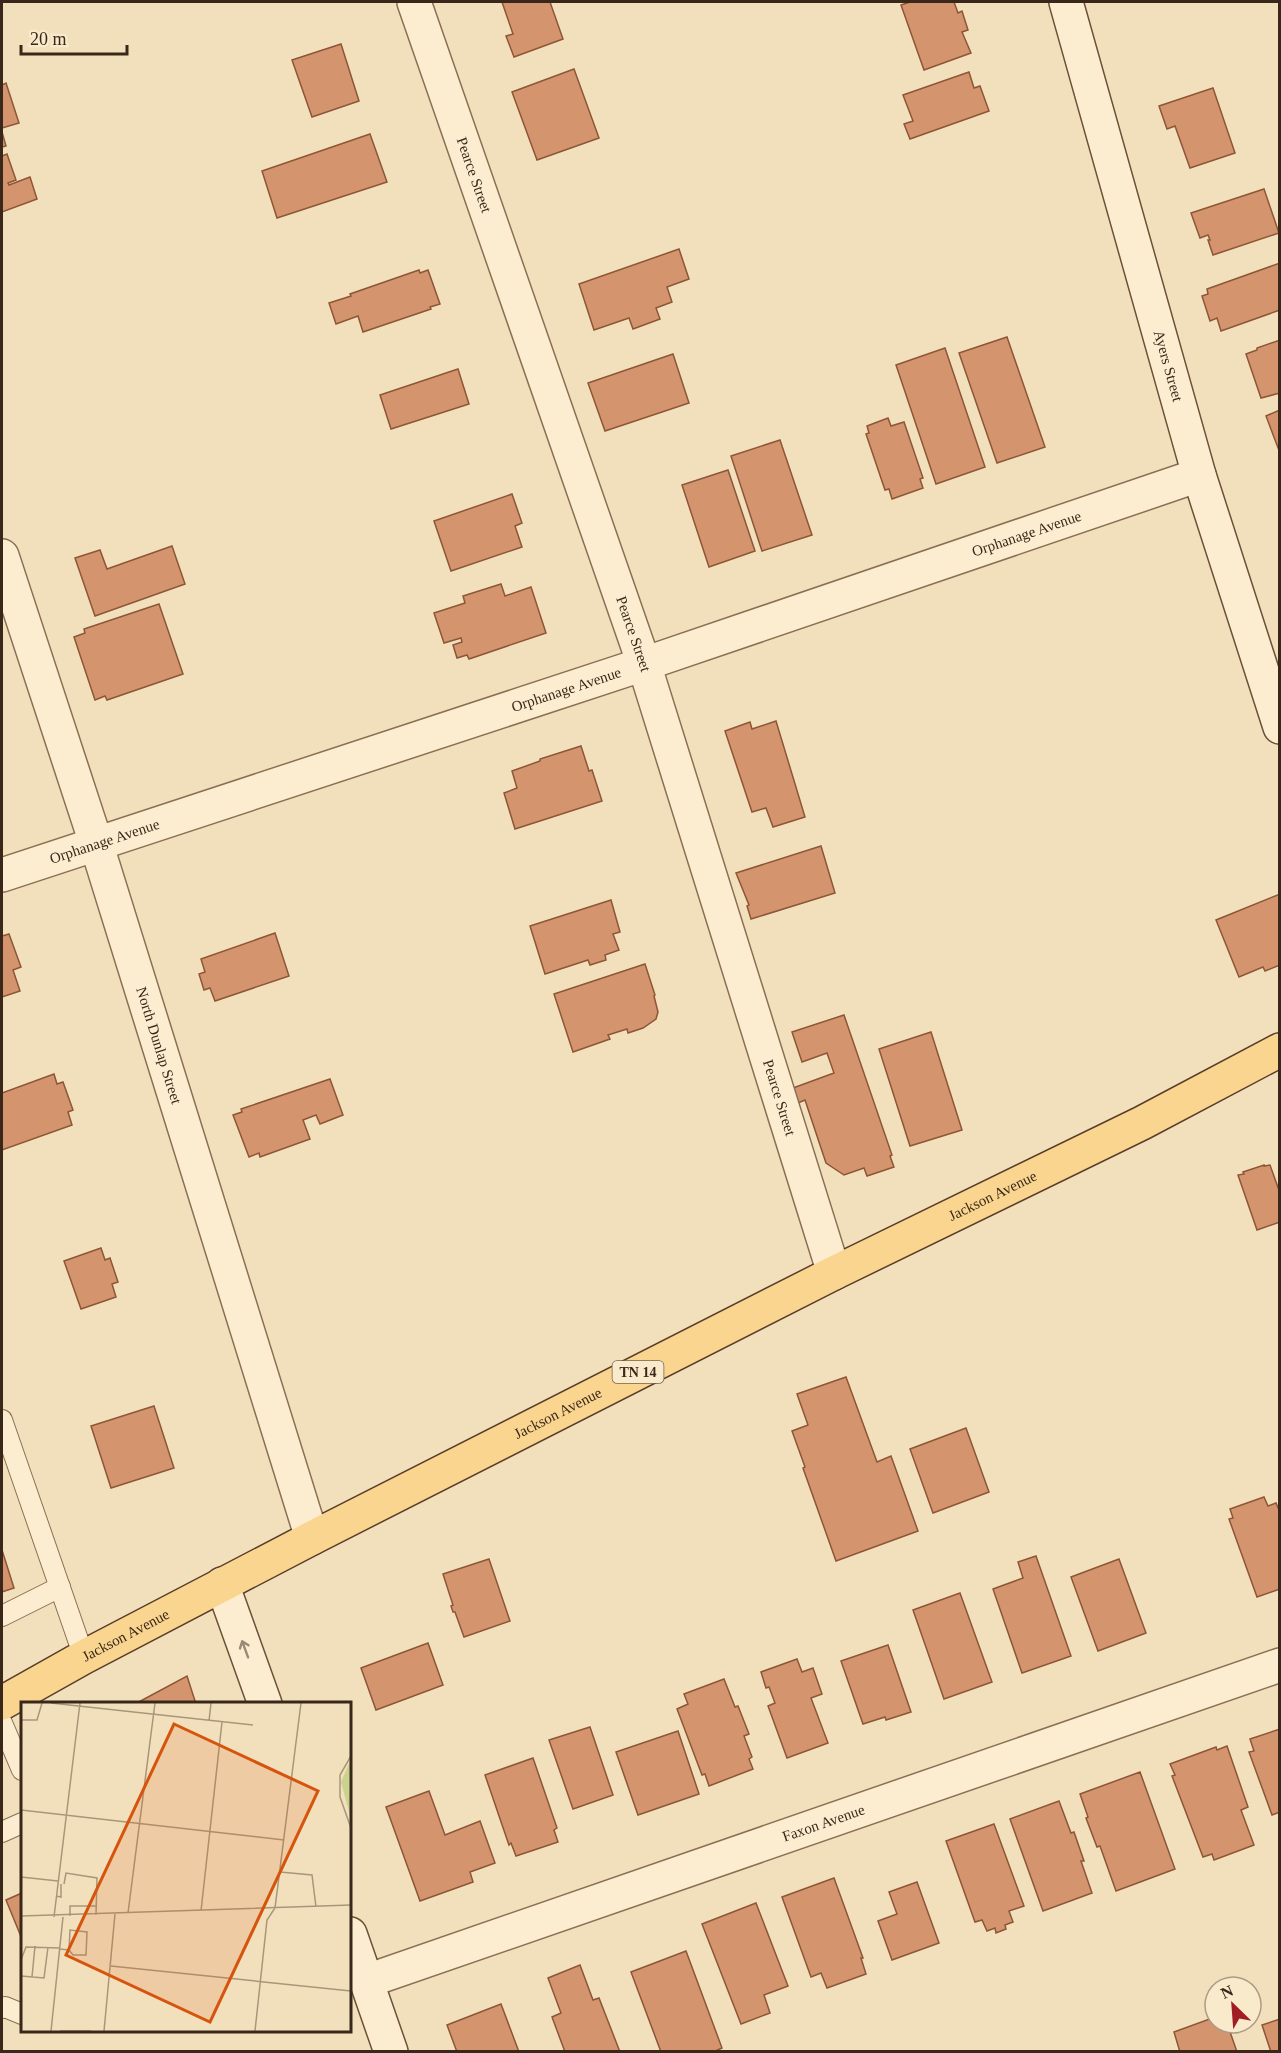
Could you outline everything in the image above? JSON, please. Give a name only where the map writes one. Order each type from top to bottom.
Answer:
[{"type":"main road","name":"Jackson Avenue","points":[[2,1703],[84,1657],[312,1538],[834,1273],[1142,1123],[1280,1050]]},
{"type":"street","name":"Pearce Street","points":[[414,2],[644,664],[834,1273]]},
{"type":"street","name":"Ayers Street","points":[[1066,2],[1198,475],[1279,724]]},
{"type":"street","name":"Orphanage Avenue","points":[[2,875],[644,664],[1198,475]]},
{"type":"street","name":"North Dunlap Street","points":[[2,556],[96,843],[312,1538]]},
{"type":"street","points":[[222,1584],[264,1702]]},
{"type":"street","name":"Faxon Avenue","points":[[367,1980],[1280,1665]]},
{"type":"street","points":[[351,1937],[391,2052]]},
{"type":"lane","points":[[2,1420],[84,1657]]},
{"type":"lane","points":[[2,1616],[60,1587]]},
{"type":"lane","points":[[2,1723],[21,1768]]},
{"type":"lane","points":[[2,1832],[21,1823]]},
{"type":"building","points":[[502,2],[550,2],[563,39],[514,57],[506,36],[513,34]]},
{"type":"building","points":[[910,2],[954,2],[958,13],[962,11],[968,30],[962,32],[971,53],[924,70],[901,5]]},
{"type":"building","points":[[341,44],[359,101],[312,117],[292,60]]},
{"type":"building","points":[[574,69],[599,138],[537,160],[512,92]]},
{"type":"building","points":[[969,72],[974,88],[980,86],[989,111],[910,139],[904,124],[913,121],[903,95]]},
{"type":"building","points":[[6,83],[19,123],[2,128],[2,85]]},
{"type":"building","points":[[1213,88],[1235,153],[1190,168],[1175,126],[1167,129],[1159,106]]},
{"type":"building","points":[[2,132],[6,146],[2,147]]},
{"type":"building","points":[[370,134],[387,182],[277,218],[262,171]]},
{"type":"building","points":[[7,154],[16,180],[8,183],[9,185],[30,177],[37,199],[2,212],[2,156]]},
{"type":"building","points":[[1264,189],[1279,233],[1213,255],[1208,235],[1200,238],[1191,213]]},
{"type":"building","points":[[679,249],[689,279],[667,287],[672,302],[656,308],[660,319],[633,329],[629,318],[594,330],[579,284]]},
{"type":"building","points":[[1280,263],[1280,310],[1221,331],[1217,318],[1210,321],[1202,296],[1208,294],[1207,289]]},
{"type":"building","points":[[419,270],[420,273],[428,270],[440,304],[363,332],[358,316],[336,324],[329,303]]},
{"type":"building","points":[[1007,337],[1045,447],[997,463],[959,353]]},
{"type":"building","points":[[1280,340],[1280,393],[1261,398],[1246,354]]},
{"type":"building","points":[[945,348],[985,467],[936,484],[896,365]]},
{"type":"building","points":[[673,354],[689,403],[605,431],[588,383]]},
{"type":"building","points":[[458,369],[469,404],[391,429],[380,395]]},
{"type":"building","points":[[1280,410],[1280,453],[1266,416]]},
{"type":"building","points":[[888,418],[891,426],[904,422],[923,478],[920,479],[923,488],[892,499],[889,489],[885,490],[866,434],[869,433],[867,426]]},
{"type":"building","points":[[780,440],[812,535],[762,551],[731,456]]},
{"type":"building","points":[[728,470],[755,551],[709,567],[682,485]]},
{"type":"building","points":[[512,494],[522,523],[515,526],[522,547],[451,571],[434,521]]},
{"type":"building","points":[[172,546],[185,584],[95,616],[75,558],[100,550],[107,569]]},
{"type":"building","points":[[501,584],[505,596],[531,587],[546,633],[469,659],[467,655],[457,658],[453,645],[462,642],[461,638],[444,643],[434,613],[465,603],[463,596]]},
{"type":"building","points":[[159,604],[183,674],[107,700],[105,696],[95,700],[74,637],[85,633],[84,629]]},
{"type":"building","points":[[776,721],[805,817],[773,827],[766,808],[752,812],[725,731],[750,722],[752,729]]},
{"type":"building","points":[[581,746],[602,801],[515,829],[504,793],[517,788],[512,771]]},
{"type":"building","points":[[821,846],[835,893],[751,919],[747,906],[749,905],[736,873]]},
{"type":"building","points":[[1280,894],[1280,965],[1265,971],[1263,967],[1239,977],[1216,920]]},
{"type":"building","points":[[611,900],[620,932],[613,934],[619,950],[605,955],[606,960],[590,965],[588,960],[545,974],[530,926]]},
{"type":"building","points":[[275,933],[289,976],[215,1001],[210,988],[204,990],[199,974],[205,972],[201,959]]},
{"type":"building","points":[[9,934],[21,967],[13,970],[20,991],[2,997],[2,936]]},
{"type":"building","points":[[645,964],[655,995],[658,1012],[656,1019],[643,1028],[628,1033],[627,1029],[608,1035],[610,1039],[573,1052],[554,994]]},
{"type":"building","points":[[844,1015],[892,1155],[890,1156],[894,1167],[867,1176],[864,1168],[844,1175],[826,1163],[805,1100],[798,1103],[793,1088],[834,1073],[827,1053],[802,1062],[792,1032]]},
{"type":"building","points":[[931,1032],[962,1130],[910,1146],[879,1049]]},
{"type":"building","points":[[54,1074],[57,1084],[63,1082],[73,1110],[68,1112],[72,1125],[2,1150],[2,1093]]},
{"type":"building","points":[[330,1079],[343,1115],[320,1124],[316,1115],[303,1120],[310,1139],[260,1157],[259,1153],[249,1157],[233,1115],[242,1112],[241,1109]]},
{"type":"building","points":[[1270,1165],[1280,1193],[1280,1222],[1257,1230],[1238,1175]]},
{"type":"building","points":[[101,1248],[105,1260],[110,1258],[118,1282],[112,1284],[116,1297],[81,1309],[64,1261]]},
{"type":"building","points":[[846,1377],[877,1462],[891,1456],[918,1531],[836,1561],[792,1431],[808,1425],[797,1394]]},
{"type":"building","points":[[154,1406],[174,1468],[111,1488],[91,1426]]},
{"type":"building","points":[[966,1428],[989,1492],[933,1513],[910,1449]]},
{"type":"building","points":[[1264,1497],[1268,1506],[1276,1503],[1280,1512],[1280,1589],[1257,1597],[1229,1519],[1233,1518],[1230,1509]]},
{"type":"building","points":[[2,1550],[14,1588],[2,1592]]},
{"type":"building","points":[[1036,1556],[1071,1656],[1022,1673],[993,1589],[1023,1578],[1018,1562]]},
{"type":"building","points":[[489,1559],[510,1621],[464,1637],[451,1606],[453,1605],[443,1574]]},
{"type":"building","points":[[1119,1559],[1146,1633],[1098,1651],[1071,1577]]},
{"type":"building","points":[[960,1593],[992,1682],[944,1699],[913,1610]]},
{"type":"building","points":[[428,1643],[443,1685],[376,1710],[361,1668]]},
{"type":"building","points":[[888,1645],[911,1712],[863,1724],[841,1661]]},
{"type":"building","points":[[797,1659],[802,1672],[813,1668],[822,1694],[811,1698],[828,1743],[787,1758],[768,1706],[775,1703],[769,1687],[766,1688],[761,1672]]},
{"type":"building","points":[[187,1676],[195,1702],[139,1702]]},
{"type":"building","points":[[724,1679],[749,1734],[744,1736],[752,1757],[749,1759],[753,1769],[709,1786],[705,1774],[702,1775],[677,1709],[688,1704],[684,1694]]},
{"type":"building","points":[[590,1727],[613,1795],[573,1809],[549,1740]]},
{"type":"building","points":[[1280,1729],[1280,1812],[1272,1815],[1249,1752],[1254,1751],[1250,1739]]},
{"type":"building","points":[[678,1731],[699,1794],[638,1815],[616,1752]]},
{"type":"building","points":[[1227,1746],[1248,1807],[1241,1810],[1254,1845],[1214,1860],[1212,1854],[1203,1857],[1172,1776],[1175,1775],[1170,1764],[1216,1747],[1217,1750]]},
{"type":"building","points":[[533,1758],[557,1828],[554,1830],[558,1842],[516,1856],[511,1843],[509,1845],[485,1775]]},
{"type":"building","points":[[1140,1772],[1175,1869],[1116,1891],[1100,1846],[1097,1847],[1086,1818],[1088,1817],[1080,1794]]},
{"type":"building","points":[[429,1791],[445,1835],[480,1821],[495,1863],[470,1872],[473,1882],[420,1901],[386,1807]]},
{"type":"building","points":[[1059,1801],[1071,1833],[1074,1832],[1092,1893],[1043,1911],[1010,1819]]},
{"type":"building","points":[[994,1824],[1024,1906],[1009,1911],[1013,1922],[1005,1925],[1006,1929],[996,1933],[995,1928],[987,1931],[982,1920],[975,1922],[946,1841]]},
{"type":"building","points":[[834,1878],[863,1958],[861,1958],[866,1974],[827,1988],[821,1973],[811,1977],[782,1897]]},
{"type":"building","points":[[917,1882],[939,1943],[892,1960],[878,1921],[897,1914],[889,1892]]},
{"type":"building","points":[[21,1893],[21,1937],[6,1900]]},
{"type":"building","points":[[756,1903],[788,1986],[764,1995],[770,2013],[741,2024],[702,1924]]},
{"type":"building","points":[[686,1951],[722,2048],[713,2052],[661,2052],[631,1972]]},
{"type":"building","points":[[580,1965],[593,2000],[599,1998],[620,2052],[565,2052],[552,2017],[561,2013],[548,1978]]},
{"type":"building","points":[[501,2004],[519,2052],[457,2052],[447,2025]]},
{"type":"building","points":[[1280,2019],[1280,2052],[1271,2052],[1263,2025]]},
{"type":"building","points":[[1203,2021],[1203,2035],[1231,2035],[1237,2052],[1180,2052],[1174,2032]]}]
